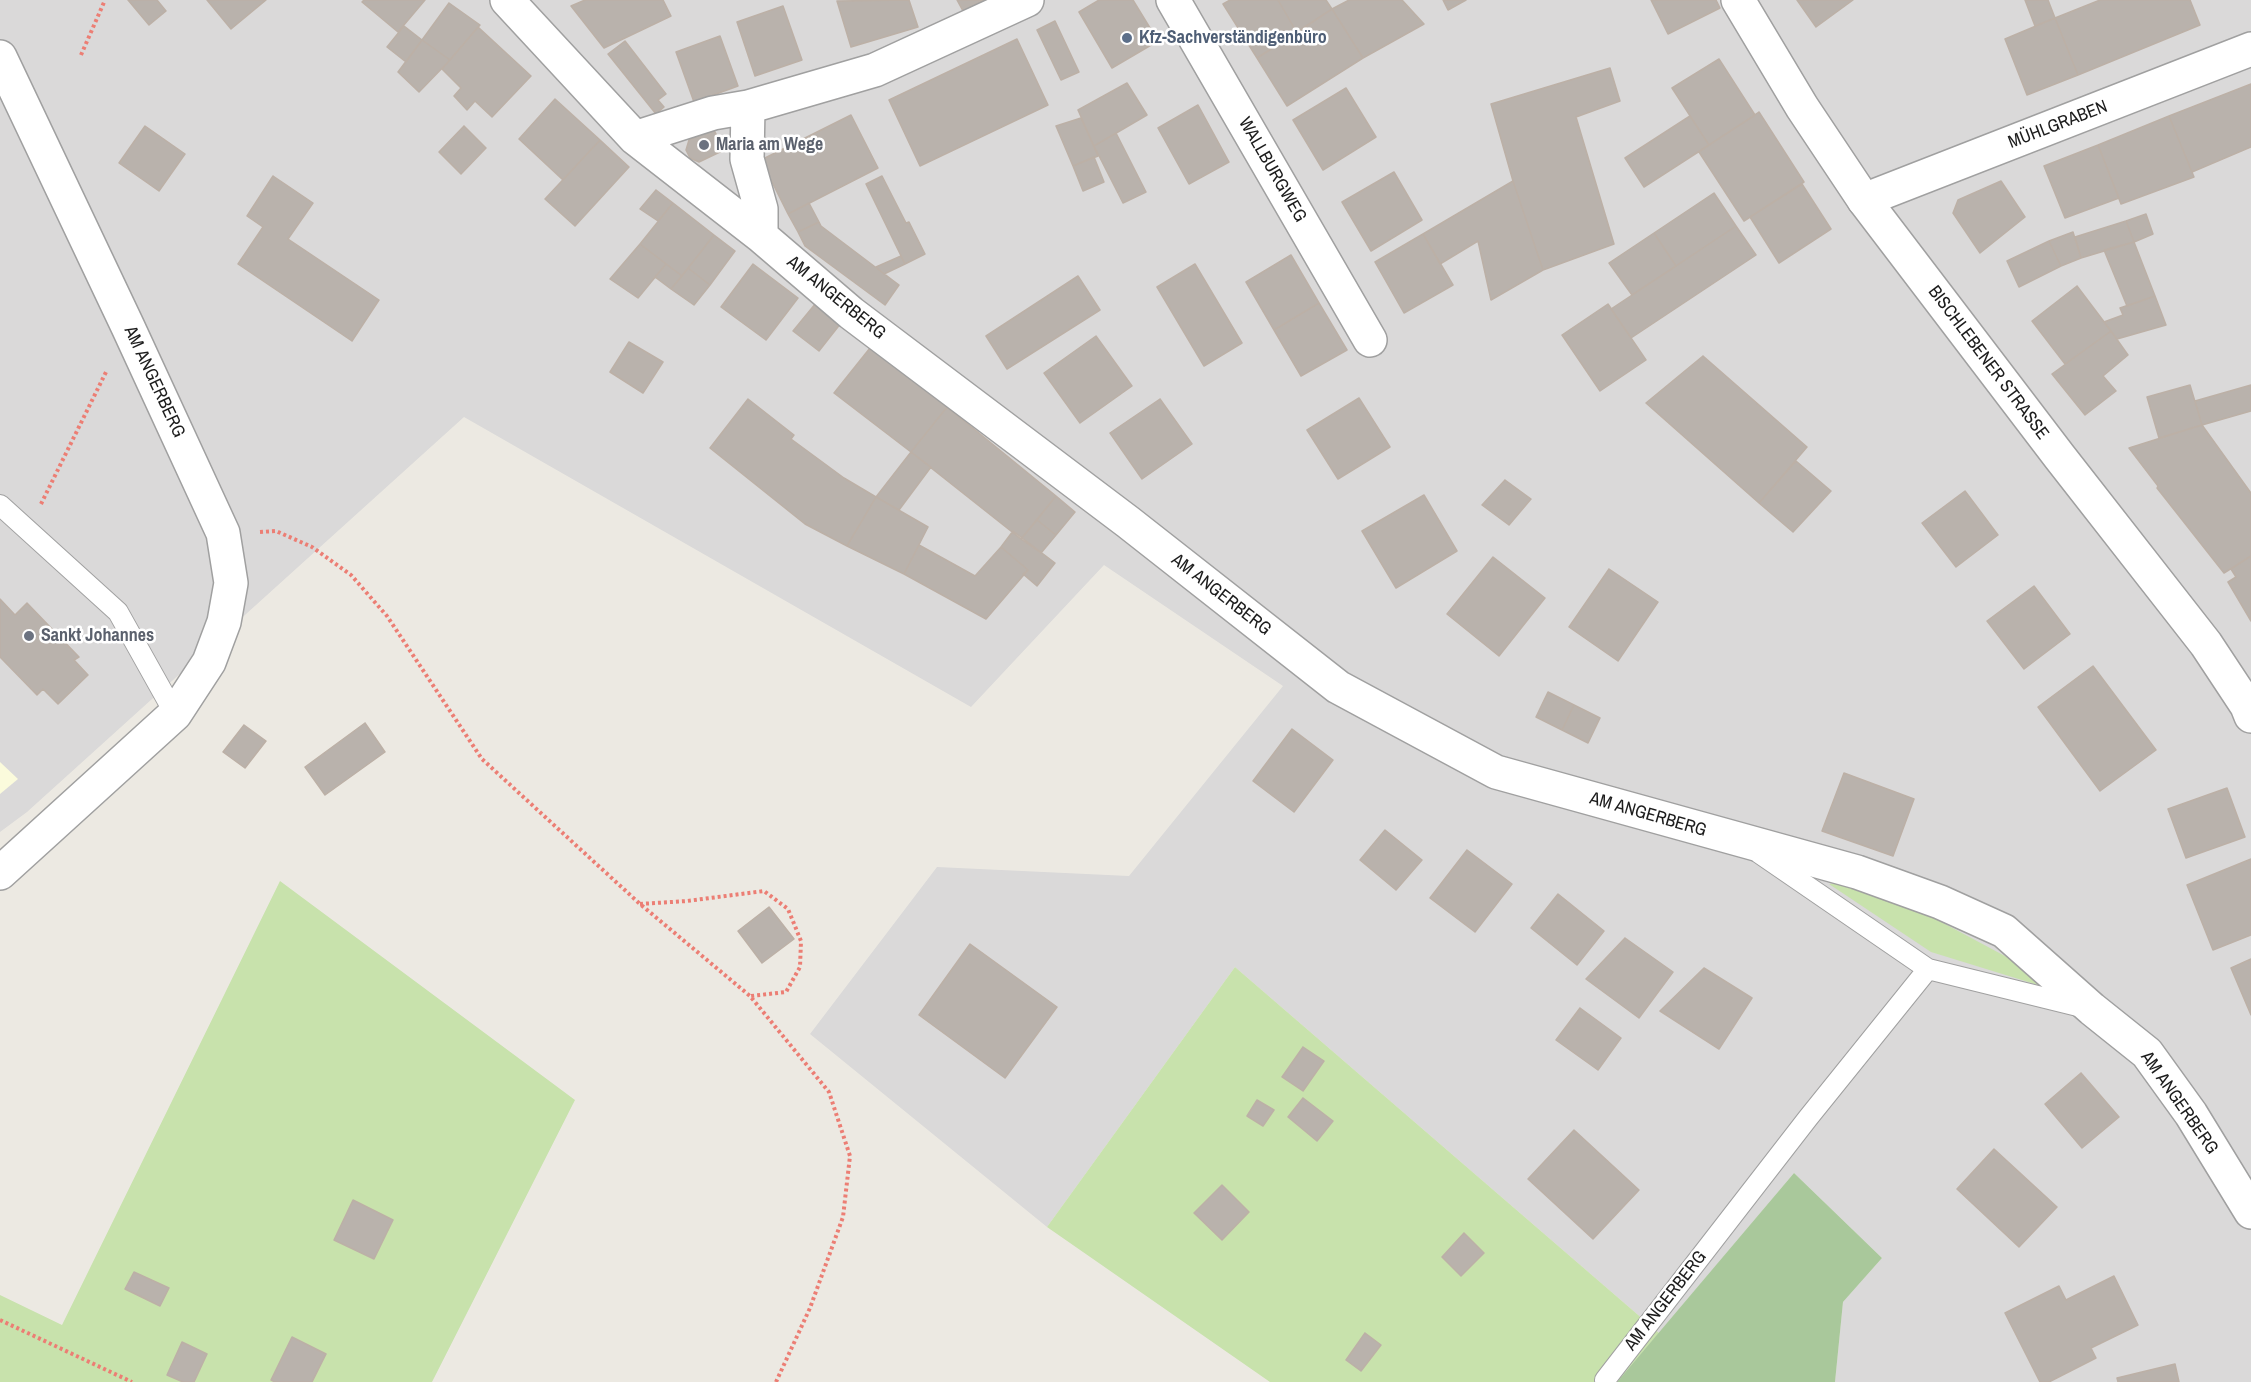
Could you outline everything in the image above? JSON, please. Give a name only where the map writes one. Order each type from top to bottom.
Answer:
[{"type":"street","name":"AM ANGERBERG","points":[[507,0],[635,138],[761,236],[852,313],[1128,522],[1338,687],[1496,772],[1857,872],[1940,902],[2004,931],[2092,1009],[2147,1053],[2191,1114],[2251,1212]]},
{"type":"street","points":[[635,138],[713,113],[748,107],[874,70],[1027,0]]},
{"type":"street","name":"WALLBURGWEG","points":[[1173,0],[1370,340]]},
{"type":"street","name":"BISCHLEBENER STRASSE","points":[[1737,0],[1802,107],[1864,200],[2205,644],[2247,706],[2251,716]]},
{"type":"street","name":"MÜHLGRABEN","points":[[1864,200],[2251,49]]},
{"type":"street","name":"AM ANGERBERG","points":[[0,57],[223,533],[231,583],[224,622],[209,662],[175,714],[0,873]]},
{"type":"street","points":[[748,107],[747,159],[761,209],[761,236]]},
{"type":"lane","points":[[0,505],[118,612],[175,714]]},
{"type":"lane","name":"AM ANGERBERG","points":[[1742,842],[1928,969],[2092,1009]]},
{"type":"lane","name":"AM ANGERBERG","points":[[1605,1380],[1808,1118],[1928,969]]},
{"type":"path","points":[[81,55],[105,0]]},
{"type":"path","points":[[28,531],[128,327]]},
{"type":"path","points":[[223,533],[276,531],[312,547],[351,575],[387,616],[482,759],[640,904],[750,996],[829,1092],[850,1156],[843,1217],[810,1308],[776,1382]]},
{"type":"path","points":[[640,904],[687,901],[764,891],[788,909],[801,941],[800,967],[786,992],[750,996]]},
{"type":"path","points":[[0,1320],[132,1382]]},
{"type":"shaded area","points":[[0,0],[2251,0],[2251,1382],[1835,1382],[1843,1302],[1882,1258],[1794,1173],[1659,1333],[1235,967],[1047,1227],[810,1034],[937,867],[1129,876],[1283,686],[1104,565],[971,707],[464,417],[27,812],[0,832]]},
{"type":"shaded area","points":[[0,762],[18,779],[0,794]]},
{"type":"green space","points":[[280,881],[575,1100],[432,1382],[0,1382],[0,1295],[62,1325]]},
{"type":"green space","points":[[1840,883],[1932,917],[2018,963],[2035,977],[2038,985],[1931,952],[1829,884]]},
{"type":"green space","points":[[1235,967],[1659,1333],[1617,1382],[1270,1382],[1047,1227]]},
{"type":"green space","points":[[1794,1173],[1882,1258],[1843,1302],[1835,1382],[1617,1382]]},
{"type":"building","points":[[128,0],[157,0],[166,11],[149,25]]},
{"type":"building","points":[[207,0],[266,0],[231,29]]},
{"type":"building","points":[[364,0],[425,0],[398,32],[362,2]]},
{"type":"building","points":[[585,0],[663,0],[671,16],[604,48],[571,6]]},
{"type":"building","points":[[909,0],[918,27],[851,47],[837,1]]},
{"type":"building","points":[[957,0],[984,0],[963,11]]},
{"type":"building","points":[[1099,0],[1133,0],[1158,41],[1112,68],[1079,12]]},
{"type":"building","points":[[1230,0],[1278,0],[1297,33],[1257,58],[1223,4]]},
{"type":"building","points":[[1278,0],[1326,0],[1332,9],[1297,33]]},
{"type":"building","points":[[1349,0],[1402,0],[1424,24],[1363,58],[1332,9]]},
{"type":"building","points":[[1443,0],[1466,0],[1448,10]]},
{"type":"building","points":[[1651,0],[1716,0],[1720,8],[1668,34]]},
{"type":"building","points":[[1797,0],[1853,0],[1816,27]]},
{"type":"building","points":[[2025,0],[2048,0],[2055,18],[2035,26]]},
{"type":"building","points":[[2100,0],[2190,0],[2200,25],[2078,75],[2055,18]]},
{"type":"building","points":[[449,3],[480,25],[450,60],[422,40]]},
{"type":"building","points":[[783,6],[802,60],[755,76],[737,22]]},
{"type":"building","points":[[1332,9],[1363,58],[1287,106],[1257,58]]},
{"type":"building","points":[[2055,18],[2078,75],[2027,95],[2005,39]]},
{"type":"building","points":[[1055,21],[1079,72],[1061,80],[1037,30]]},
{"type":"building","points":[[404,26],[422,40],[406,62],[387,47]]},
{"type":"building","points":[[478,27],[531,76],[492,117],[475,101],[467,110],[454,96],[461,88],[442,69]]},
{"type":"building","points":[[720,36],[738,86],[694,102],[676,52]]},
{"type":"building","points":[[1017,39],[1048,105],[920,166],[889,100]]},
{"type":"building","points":[[422,40],[450,60],[419,92],[398,72]]},
{"type":"building","points":[[625,41],[666,94],[658,100],[664,107],[656,114],[608,54]]},
{"type":"building","points":[[1719,59],[1755,115],[1709,145],[1672,88]]},
{"type":"building","points":[[1610,68],[1620,101],[1576,117],[1614,244],[1543,270],[1513,181],[1491,104]]},
{"type":"building","points":[[1127,83],[1147,115],[1094,146],[1078,110]]},
{"type":"building","points":[[2251,84],[2251,147],[2192,172],[2169,116]]},
{"type":"building","points":[[1346,88],[1376,137],[1323,170],[1293,120]]},
{"type":"building","points":[[555,99],[600,140],[563,180],[519,139]]},
{"type":"building","points":[[1198,105],[1229,162],[1189,184],[1158,128]]},
{"type":"building","points":[[1759,112],[1804,182],[1744,221],[1699,152]]},
{"type":"building","points":[[851,115],[878,168],[788,214],[761,160]]},
{"type":"building","points":[[1690,116],[1709,145],[1644,187],[1625,158]]},
{"type":"building","points":[[2169,116],[2194,177],[2121,204],[2098,145]]},
{"type":"building","points":[[1081,118],[1098,156],[1073,166],[1056,126]]},
{"type":"building","points":[[145,126],[185,154],[159,191],[119,163]]},
{"type":"building","points":[[464,126],[486,148],[461,174],[439,152]]},
{"type":"building","name":"Maria am Wege","points":[[713,128],[724,150],[699,162],[690,158],[686,150],[689,140]]},
{"type":"building","points":[[1116,133],[1146,192],[1123,203],[1094,146]]},
{"type":"building","points":[[600,140],[629,167],[575,226],[545,199]]},
{"type":"building","points":[[2098,145],[2119,198],[2065,218],[2044,166]]},
{"type":"building","points":[[1094,157],[1104,182],[1083,191],[1073,166]]},
{"type":"building","points":[[1394,172],[1422,220],[1371,251],[1342,202]]},
{"type":"building","points":[[273,176],[313,203],[288,239],[379,300],[352,341],[238,264],[263,227],[247,216]]},
{"type":"building","points":[[882,176],[925,254],[905,264],[866,184]]},
{"type":"building","points":[[1513,181],[1543,270],[1491,300],[1478,241],[1440,264],[1423,234]]},
{"type":"building","points":[[2001,181],[2025,217],[1980,253],[1953,213],[1958,200]]},
{"type":"building","points":[[1802,184],[1831,229],[1779,263],[1750,217]]},
{"type":"building","points":[[656,190],[673,203],[658,221],[640,209]]},
{"type":"building","points":[[1714,193],[1736,226],[1676,266],[1654,233]]},
{"type":"building","points":[[673,203],[714,235],[682,276],[640,244]]},
{"type":"building","points":[[809,203],[819,222],[798,232],[788,214]]},
{"type":"building","points":[[2146,214],[2153,234],[2134,242],[2126,221]]},
{"type":"building","points":[[2126,221],[2134,242],[2081,258],[2075,237]]},
{"type":"building","points":[[819,222],[821,226],[899,285],[885,305],[805,246],[798,232]]},
{"type":"building","points":[[1736,226],[1756,255],[1631,338],[1611,309]]},
{"type":"building","points":[[2073,232],[2081,258],[2061,266],[2049,241]]},
{"type":"building","points":[[1654,233],[1676,266],[1632,295],[1609,263]]},
{"type":"building","points":[[1423,234],[1453,285],[1404,313],[1375,262]]},
{"type":"building","points":[[714,235],[735,251],[710,285],[688,268]]},
{"type":"building","points":[[2049,241],[2061,266],[2019,287],[2007,261]]},
{"type":"building","points":[[2134,242],[2155,296],[2127,306],[2104,250]]},
{"type":"building","points":[[640,244],[666,264],[638,298],[610,279]]},
{"type":"building","points":[[1291,255],[1319,303],[1274,330],[1246,282]]},
{"type":"building","points":[[901,256],[905,264],[884,274],[876,267]]},
{"type":"building","points":[[666,264],[682,276],[671,289],[655,277]]},
{"type":"building","points":[[753,264],[798,298],[766,340],[721,307]]},
{"type":"building","points":[[1195,264],[1242,343],[1204,366],[1157,287]]},
{"type":"building","points":[[688,268],[710,285],[694,305],[671,289]]},
{"type":"building","points":[[1078,276],[1100,310],[1007,369],[986,336]]},
{"type":"building","points":[[2077,286],[2111,331],[2065,364],[2032,321]]},
{"type":"building","points":[[2155,296],[2166,325],[2117,339],[2104,322],[2123,315],[2120,308]]},
{"type":"building","points":[[816,303],[841,323],[819,351],[793,331]]},
{"type":"building","points":[[1319,303],[1347,350],[1301,376],[1274,330]]},
{"type":"building","points":[[1608,304],[1646,360],[1600,391],[1562,335]]},
{"type":"building","points":[[2111,331],[2128,355],[2103,376],[2116,391],[2085,415],[2052,374]]},
{"type":"building","points":[[1096,336],[1132,386],[1080,423],[1044,373]]},
{"type":"building","points":[[629,342],[663,362],[643,393],[610,372]]},
{"type":"building","points":[[870,348],[947,407],[911,452],[834,393]]},
{"type":"building","points":[[1703,356],[1807,447],[1759,503],[1646,403]]},
{"type":"building","points":[[2190,385],[2202,425],[2159,438],[2147,397]]},
{"type":"building","points":[[2251,385],[2251,411],[2202,425],[2195,401]]},
{"type":"building","points":[[1359,398],[1390,447],[1338,479],[1307,430]]},
{"type":"building","points":[[748,399],[794,435],[791,439],[844,478],[876,497],[847,546],[805,524],[710,448]]},
{"type":"building","points":[[1160,399],[1192,444],[1142,479],[1110,433]]},
{"type":"building","points":[[947,407],[1056,496],[1021,539],[911,452]]},
{"type":"building","points":[[2202,425],[2251,493],[2251,556],[2224,573],[2157,488],[2158,486],[2129,448]]},
{"type":"building","points":[[911,452],[931,467],[899,510],[876,497]]},
{"type":"building","points":[[1796,461],[1831,491],[1793,532],[1759,503]]},
{"type":"building","points":[[1505,480],[1531,499],[1509,525],[1482,505]]},
{"type":"building","points":[[1965,491],[1998,535],[1956,567],[1922,523]]},
{"type":"building","points":[[1424,495],[1457,551],[1396,588],[1362,531]]},
{"type":"building","points":[[1056,496],[1075,512],[1056,535],[1037,520]]},
{"type":"building","points":[[876,497],[928,527],[904,574],[847,546]]},
{"type":"building","points":[[1037,520],[1056,535],[1041,553],[1021,539]]},
{"type":"building","points":[[1013,531],[1055,563],[1037,586],[1023,574],[1028,570],[1001,547]]},
{"type":"building","points":[[919,545],[975,576],[1001,547],[1028,570],[986,619],[904,574]]},
{"type":"building","points":[[2251,556],[2251,621],[2228,582],[2236,577],[2231,569]]},
{"type":"building","points":[[1493,557],[1545,598],[1499,656],[1447,614]]},
{"type":"building","points":[[1609,569],[1658,602],[1618,661],[1569,627]]},
{"type":"building","points":[[2034,586],[2070,634],[2024,669],[1987,621]]},
{"type":"building","name":"Sankt Johannes","points":[[0,599],[15,615],[27,603],[79,657],[74,660],[88,675],[58,704],[43,689],[37,695],[0,657]]},
{"type":"building","points":[[2093,666],[2156,750],[2100,791],[2038,707]]},
{"type":"building","points":[[1548,692],[1574,705],[1562,730],[1536,717]]},
{"type":"building","points":[[1574,705],[1600,718],[1588,743],[1562,730]]},
{"type":"building","points":[[365,723],[385,752],[325,795],[305,767]]},
{"type":"building","points":[[244,725],[266,741],[245,768],[223,752]]},
{"type":"building","points":[[1292,729],[1333,760],[1294,812],[1253,781]]},
{"type":"building","points":[[1844,773],[1914,799],[1893,856],[1822,831]]},
{"type":"building","points":[[2227,788],[2245,837],[2186,858],[2168,809]]},
{"type":"building","points":[[1385,830],[1422,860],[1396,890],[1360,860]]},
{"type":"building","points":[[1467,850],[1512,884],[1475,932],[1430,898]]},
{"type":"building","points":[[2251,859],[2251,935],[2213,950],[2187,885]]},
{"type":"building","points":[[1558,894],[1604,931],[1577,965],[1531,928]]},
{"type":"building","points":[[769,907],[794,939],[762,963],[738,931]]},
{"type":"building","points":[[1625,938],[1673,972],[1639,1018],[1586,979]]},
{"type":"building","points":[[970,944],[1057,1007],[1005,1078],[919,1015]]},
{"type":"building","points":[[2251,959],[2251,1015],[2231,968]]},
{"type":"building","points":[[1704,968],[1752,998],[1719,1049],[1660,1011]]},
{"type":"building","points":[[1580,1008],[1621,1038],[1598,1070],[1556,1040]]},
{"type":"building","points":[[1303,1047],[1324,1061],[1303,1091],[1282,1077]]},
{"type":"building","points":[[2081,1073],[2119,1117],[2082,1148],[2045,1104]]},
{"type":"building","points":[[1303,1098],[1333,1121],[1317,1141],[1288,1117]]},
{"type":"building","points":[[1257,1100],[1274,1110],[1263,1126],[1247,1116]]},
{"type":"building","points":[[1574,1130],[1639,1190],[1593,1239],[1528,1179]]},
{"type":"building","points":[[1994,1149],[2057,1207],[2019,1247],[1957,1189]]},
{"type":"building","points":[[1222,1185],[1249,1212],[1222,1240],[1194,1213]]},
{"type":"building","points":[[353,1200],[393,1220],[374,1259],[334,1240]]},
{"type":"building","points":[[1464,1233],[1484,1253],[1461,1276],[1442,1257]]},
{"type":"building","points":[[134,1272],[169,1288],[160,1306],[125,1289]]},
{"type":"building","points":[[2114,1276],[2138,1325],[2091,1348],[2096,1358],[2049,1382],[2040,1382],[2005,1313],[2059,1286],[2066,1300]]},
{"type":"building","points":[[1365,1333],[1381,1345],[1361,1371],[1346,1360]]},
{"type":"building","points":[[292,1337],[326,1354],[312,1382],[275,1382],[271,1380]]},
{"type":"building","points":[[182,1342],[207,1354],[194,1382],[183,1382],[167,1375]]},
{"type":"building","points":[[2175,1364],[2179,1382],[2118,1382],[2117,1378]]},
{"type":"place","name":"Kfz-Sachverständigenbüro","points":[[1127,38]]},
{"type":"place","name":"Maria am Wege","points":[[704,145]]},
{"type":"place","name":"Sankt Johannes","points":[[29,636]]}]
